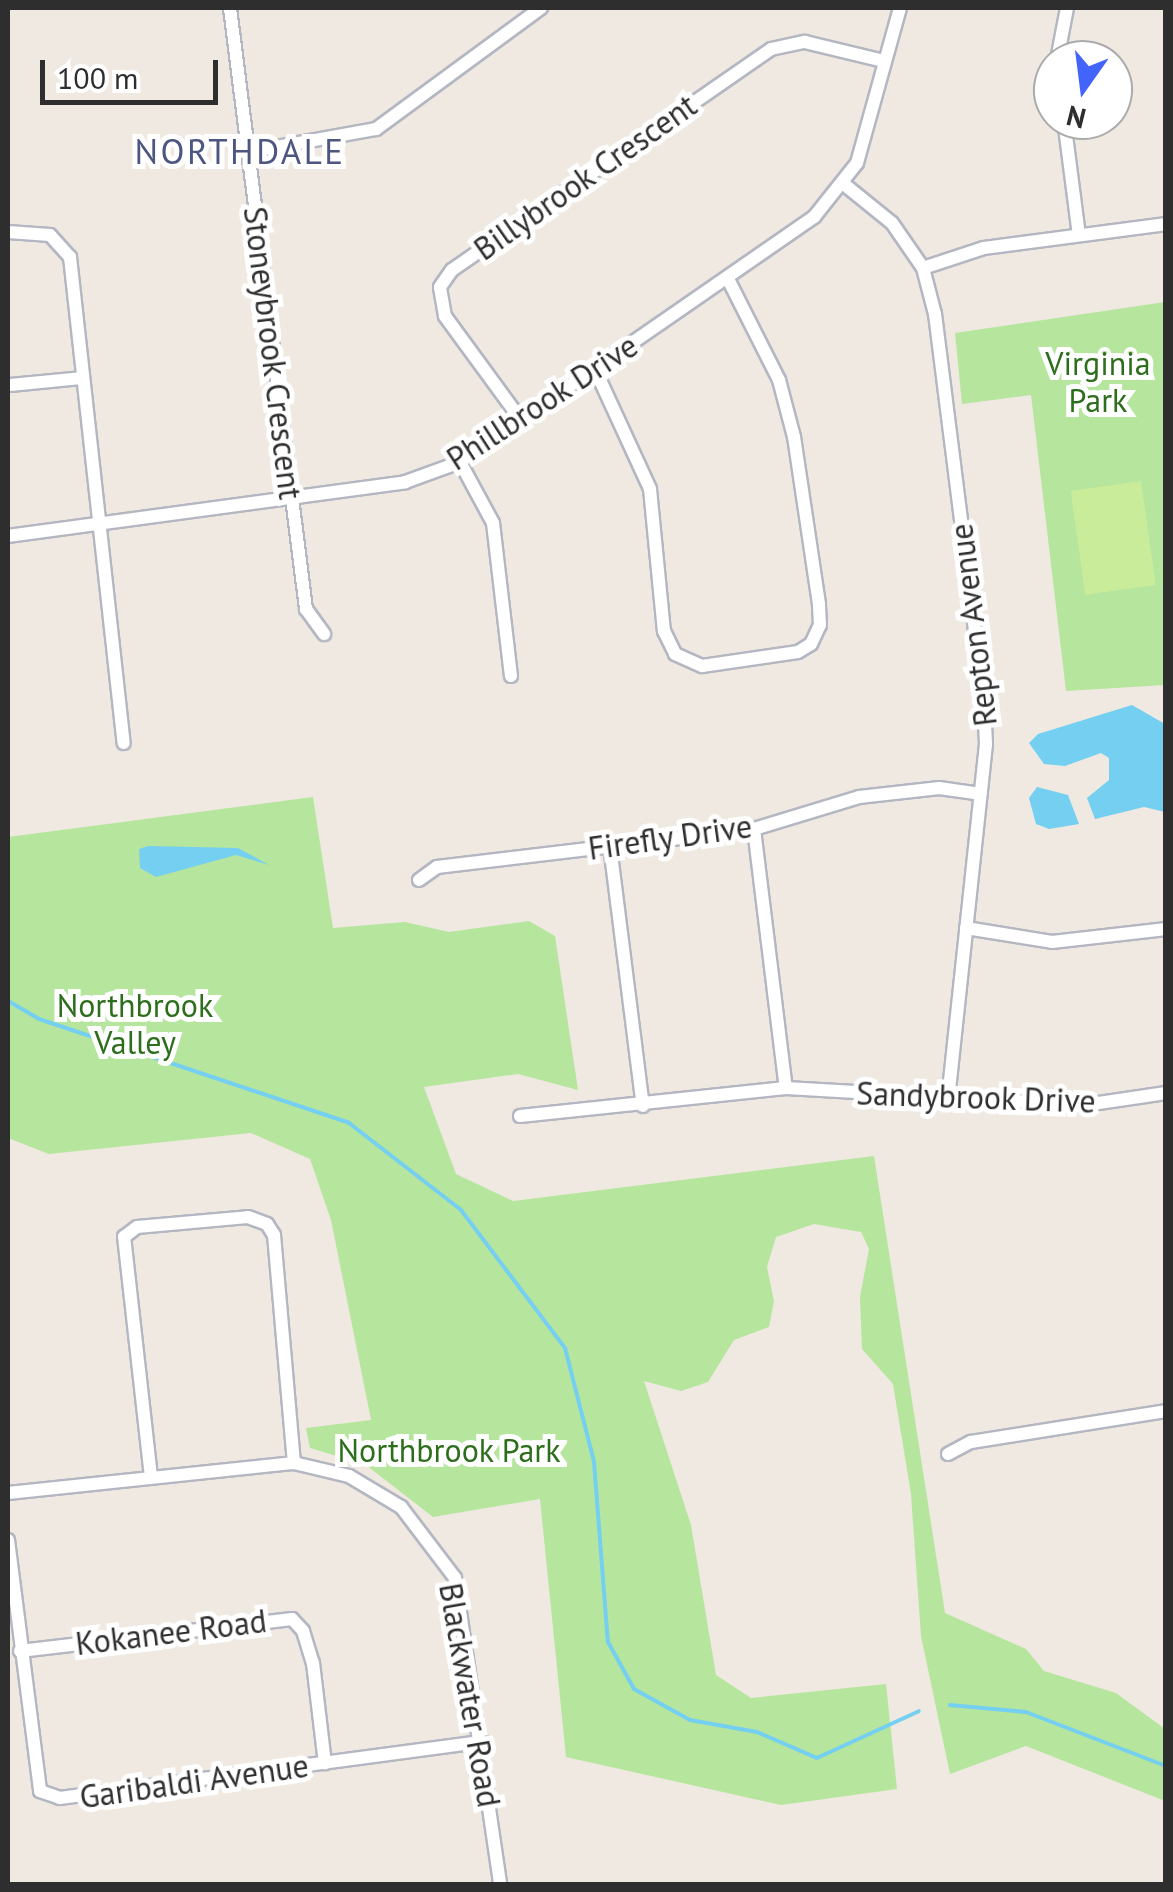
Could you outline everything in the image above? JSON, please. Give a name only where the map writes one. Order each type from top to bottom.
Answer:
[{"type":"street","name":"Stoneybrook Crescent","points":[[230,8],[306,609],[324,634]]},
{"type":"street","points":[[248,152],[376,129],[541,8]]},
{"type":"street","name":"Phillbrook Drive","points":[[8,536],[404,482],[460,462],[814,217],[845,185],[858,162],[900,8]]},
{"type":"street","points":[[1061,40],[1067,8]]},
{"type":"street","name":"Billybrook Crescent","points":[[521,420],[445,316],[440,286],[452,270],[771,49],[805,42],[884,61]]},
{"type":"street","points":[[1067,140],[1079,235]]},
{"type":"street","name":"Repton Avenue","points":[[845,185],[892,223],[923,268],[935,314],[984,704],[980,794],[948,1099]]},
{"type":"street","points":[[923,268],[984,248],[1166,224]]},
{"type":"street","points":[[8,232],[50,235],[70,258],[124,743]]},
{"type":"street","points":[[594,367],[650,490],[664,631],[675,654],[702,666],[798,652],[811,644],[820,625],[819,604],[794,436],[779,380],[728,280]]},
{"type":"street","points":[[10,385],[84,378]]},
{"type":"street","points":[[460,462],[493,523],[512,676]]},
{"type":"street","name":"Firefly Drive","points":[[418,880],[437,867],[754,829],[859,797],[939,788],[980,794]]},
{"type":"street","points":[[754,829],[786,1088]]},
{"type":"street","points":[[610,846],[643,1106]]},
{"type":"street","points":[[966,928],[1052,942],[1166,929]]},
{"type":"street","name":"Sandybrook Drive","points":[[520,1116],[786,1088],[1086,1105],[1166,1093]]},
{"type":"street","points":[[151,1476],[124,1236],[137,1227],[248,1217],[267,1224],[274,1235],[294,1463]]},
{"type":"street","points":[[948,1454],[972,1442],[1166,1412]]},
{"type":"street","name":"Blackwater Road","points":[[8,1493],[294,1463],[349,1476],[380,1492],[422,1532],[456,1578],[500,1884]]},
{"type":"street","name":"Garibaldi Avenue","points":[[8,1540],[40,1791],[60,1798],[482,1742]]},
{"type":"street","name":"Kokanee Road","points":[[20,1651],[292,1619],[303,1631],[314,1663],[325,1763]]},
{"type":"green space","name":"Virginia Park","points":[[1165,302],[1165,685],[1066,691],[1031,395],[962,404],[955,333]]},
{"type":"green space","points":[[1141,481],[1156,585],[1085,595],[1071,491]]},
{"type":"green space","name":"Northbrook Valley","points":[[313,797],[333,928],[405,922],[449,932],[529,921],[555,936],[578,1090],[518,1074],[424,1087],[456,1174],[513,1201],[874,1156],[945,1613],[1026,1649],[1044,1671],[1116,1693],[1165,1729],[1165,1801],[1026,1746],[950,1774],[921,1636],[911,1494],[893,1384],[862,1349],[860,1297],[869,1249],[861,1232],[814,1224],[776,1237],[767,1267],[774,1301],[769,1327],[734,1340],[708,1382],[681,1391],[644,1381],[691,1525],[716,1675],[751,1698],[886,1684],[897,1789],[781,1805],[566,1757],[540,1499],[433,1517],[366,1465],[310,1448],[306,1428],[371,1420],[331,1220],[310,1159],[251,1133],[49,1154],[8,1138],[8,837]]},
{"type":"water","points":[[1132,705],[1165,724],[1165,812],[1144,807],[1095,819],[1087,798],[1109,780],[1109,758],[1101,753],[1065,766],[1044,764],[1029,743],[1038,734]]},
{"type":"water","points":[[1037,787],[1068,795],[1079,824],[1049,829],[1036,824],[1029,798]]},
{"type":"water","points":[[238,848],[269,865],[236,855],[156,877],[140,868],[139,849]]},
{"type":"waterway","points":[[8,1001],[39,1019],[349,1123],[461,1210],[565,1348],[594,1462],[608,1642],[634,1689],[690,1720],[757,1732],[817,1758],[919,1711]]},
{"type":"waterway","points":[[950,1705],[1026,1712],[1166,1766]]},
{"type":"district","name":"NORTHDALE","points":[[240,151]]},
{"type":"park label","name":"Northbrook Park","points":[[449,1450]]}]
